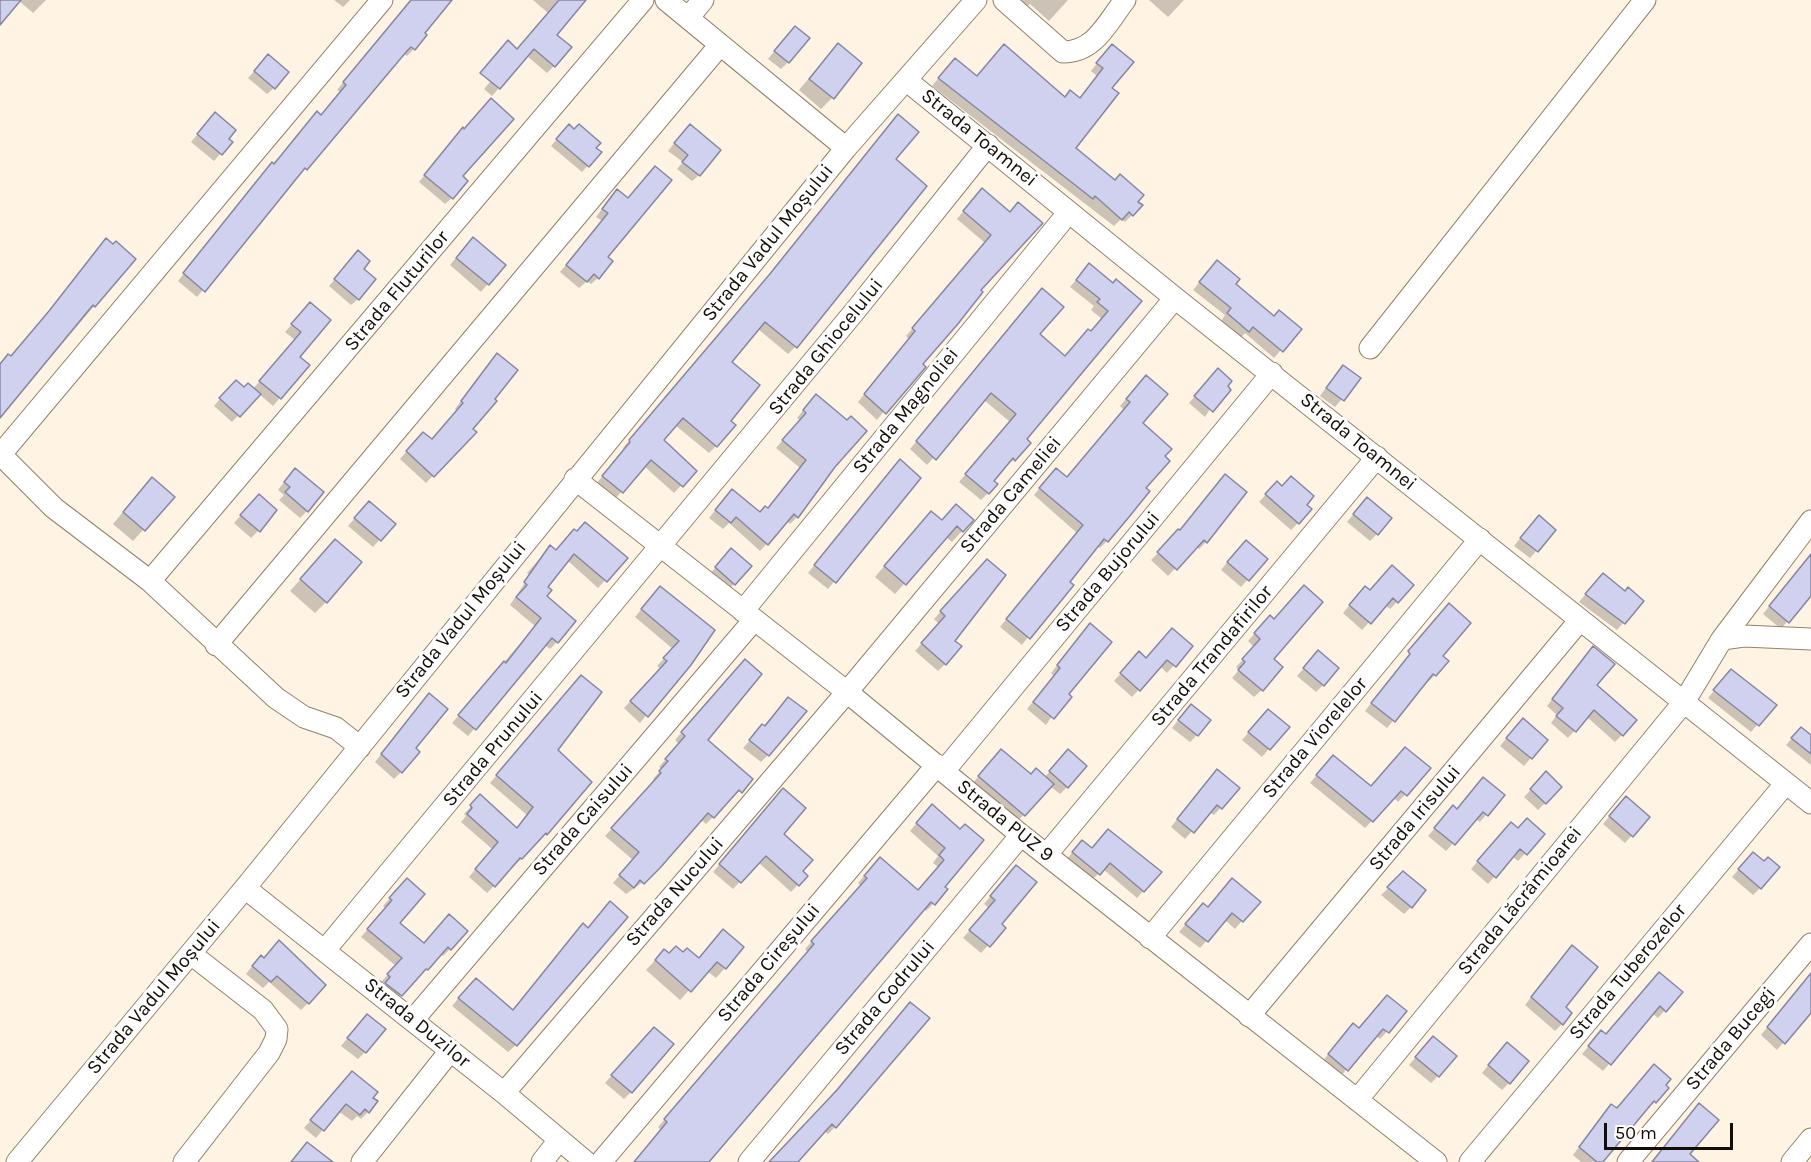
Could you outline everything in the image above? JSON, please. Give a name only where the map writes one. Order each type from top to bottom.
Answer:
[{"type":"street","points":[[360,747],[336,728],[304,717],[294,711],[216,645],[150,581],[72,524],[0,454],[382,0]]},
{"type":"street","name":"Strada Fluturilor","points":[[150,581],[644,0]]},
{"type":"street","points":[[666,0],[846,148]]},
{"type":"street","points":[[688,18],[703,0]]},
{"type":"street","name":"Strada Vadul Moșului","points":[[17,1162],[245,888],[846,148],[976,0]]},
{"type":"street","points":[[1004,0],[1063,52],[1077,52],[1090,46],[1125,0]]},
{"type":"street","points":[[1370,348],[1646,0]]},
{"type":"street","points":[[216,645],[720,45]]},
{"type":"street","name":"Strada Toamnei","points":[[906,80],[1175,298],[1811,803]]},
{"type":"street","name":"Strada Ghiocelului","points":[[661,547],[988,145]]},
{"type":"street","name":"Strada Magnoliei","points":[[748,615],[1069,212]]},
{"type":"street","name":"Strada Cameliei","points":[[847,692],[1175,298]]},
{"type":"street","name":"Strada Bujorului","points":[[941,768],[1272,374]]},
{"type":"street","name":"Strada Trandafirilor","points":[[1047,854],[1377,458]]},
{"type":"street","name":"Strada PUZ 9","points":[[575,479],[847,692],[1150,938],[1436,1162]]},
{"type":"street","name":"Strada Lăcrămioarei","points":[[1357,1100],[1684,702],[1722,639],[1811,521]]},
{"type":"street","name":"Strada Viorelelor","points":[[1150,938],[1480,538]]},
{"type":"street","name":"Strada Prunului","points":[[325,950],[661,547]]},
{"type":"street","name":"Strada Caisului","points":[[413,1020],[748,615]]},
{"type":"street","name":"Strada Irisului","points":[[1249,1016],[1580,620]]},
{"type":"street","points":[[1722,639],[1744,636],[1811,639]]},
{"type":"street","name":"Strada Nucului","points":[[504,1093],[847,692]]},
{"type":"street","name":"Strada Cireșului","points":[[601,1162],[941,768]]},
{"type":"street","name":"Strada Tuberozelor","points":[[1470,1162],[1786,783]]},
{"type":"street","name":"Strada Codrului","points":[[749,1162],[1021,835]]},
{"type":"street","name":"Strada Duzilor","points":[[245,888],[504,1093],[586,1162]]},
{"type":"street","name":"Strada Bucegi","points":[[1628,1162],[1811,944]]},
{"type":"street","points":[[184,1162],[269,1053],[276,1039],[277,1029],[263,1010],[191,954]]},
{"type":"street","points":[[362,1162],[450,1051]]},
{"type":"street","points":[[1792,1162],[1811,1139]]},
{"type":"street","points":[[542,1162],[559,1140]]},
{"type":"building","points":[[0,0],[21,0],[0,25]]},
{"type":"building","points":[[411,0],[452,0],[425,33],[427,35],[415,50],[411,47],[407,51],[307,170],[305,168],[205,292],[183,273],[272,162],[274,164],[317,111],[321,115],[346,85],[343,82]]},
{"type":"building","points":[[559,0],[586,0],[557,35],[572,47],[555,67],[534,49],[500,89],[480,73],[508,40],[517,49]]},
{"type":"building","points":[[795,26],[810,38],[789,63],[774,51]]},
{"type":"building","points":[[838,43],[862,63],[834,99],[809,79]]},
{"type":"building","points":[[1004,44],[1065,97],[1070,90],[1080,98],[1103,68],[1096,63],[1112,44],[1134,62],[1112,88],[1119,93],[1076,148],[1115,180],[1120,174],[1144,195],[1138,202],[1143,205],[1133,216],[1129,212],[1122,220],[1095,196],[1093,199],[938,78],[955,58],[977,76]]},
{"type":"building","points":[[268,54],[289,72],[275,89],[254,71]]},
{"type":"building","points":[[491,98],[514,119],[463,176],[468,181],[453,199],[424,175],[463,127],[464,129]]},
{"type":"building","points":[[215,112],[236,130],[229,139],[233,142],[222,155],[197,134]]},
{"type":"building","points":[[898,114],[919,132],[896,159],[927,186],[797,348],[765,322],[732,362],[760,385],[731,421],[736,425],[717,447],[683,418],[664,440],[697,471],[683,487],[651,460],[623,493],[602,476],[630,442],[629,440],[769,275]]},
{"type":"building","points":[[569,124],[574,129],[579,124],[601,143],[596,148],[602,152],[589,167],[556,139]]},
{"type":"building","points":[[690,124],[721,150],[700,176],[682,162],[688,155],[674,143]]},
{"type":"building","points":[[655,166],[672,180],[608,257],[613,261],[599,279],[594,274],[587,282],[566,265],[608,213],[602,209],[617,189],[628,198]]},
{"type":"building","points":[[982,188],[1010,212],[1018,202],[1043,223],[981,290],[983,292],[923,364],[926,367],[886,414],[864,394],[915,331],[912,328],[991,235],[963,211]]},
{"type":"building","points":[[473,237],[506,265],[489,285],[456,258]]},
{"type":"building","points":[[106,238],[113,244],[116,241],[136,259],[95,307],[93,305],[0,418],[0,364],[8,354],[11,356],[49,311]]},
{"type":"building","points":[[358,250],[370,261],[364,269],[376,279],[359,300],[334,279]]},
{"type":"building","points":[[1217,260],[1240,279],[1236,284],[1274,316],[1279,310],[1302,329],[1283,352],[1253,327],[1249,332],[1227,313],[1231,308],[1199,282]]},
{"type":"building","points":[[1089,263],[1113,283],[1116,279],[1142,301],[1027,439],[1031,443],[1015,461],[1013,458],[994,481],[998,484],[989,494],[965,474],[1016,414],[991,393],[936,460],[916,441],[1042,288],[1064,307],[1040,334],[1065,356],[1088,329],[1091,331],[1108,311],[1097,302],[1100,299],[1076,280]]},
{"type":"building","points":[[310,302],[331,320],[300,357],[310,365],[281,399],[259,381],[301,332],[291,324]]},
{"type":"building","points":[[497,353],[518,370],[495,399],[497,401],[473,429],[477,432],[434,477],[406,451],[423,432],[432,439],[463,403],[461,401]]},
{"type":"building","points":[[1343,365],[1361,378],[1344,401],[1326,388]]},
{"type":"building","points":[[1218,368],[1232,381],[1228,386],[1231,390],[1213,412],[1194,396]]},
{"type":"building","points":[[1146,375],[1168,394],[1143,423],[1172,449],[1165,456],[1170,461],[1146,488],[1150,491],[1129,517],[1108,542],[1104,539],[1070,582],[1074,585],[1030,639],[1006,619],[1083,525],[1039,488],[1056,468],[1067,477],[1130,402],[1126,399]]},
{"type":"building","points":[[236,380],[244,387],[248,383],[261,394],[240,417],[219,398]]},
{"type":"building","points":[[816,394],[847,420],[851,416],[867,431],[835,467],[798,518],[794,514],[768,545],[736,517],[731,523],[715,510],[732,489],[760,512],[765,506],[768,508],[806,460],[782,440],[806,413],[803,410]]},
{"type":"building","points":[[900,459],[921,478],[836,583],[814,565]]},
{"type":"building","points":[[295,468],[324,492],[308,512],[285,492],[290,487],[284,482]]},
{"type":"building","points":[[1225,474],[1247,492],[1207,543],[1204,540],[1177,570],[1157,552],[1178,529],[1180,530]]},
{"type":"building","points":[[1291,476],[1314,496],[1307,505],[1312,509],[1299,524],[1265,494],[1277,481],[1282,486]]},
{"type":"building","points":[[152,477],[175,497],[145,531],[123,512]]},
{"type":"building","points":[[259,494],[277,510],[260,532],[240,515]]},
{"type":"building","points":[[1367,497],[1392,518],[1378,535],[1353,514]]},
{"type":"building","points":[[369,501],[396,524],[381,541],[354,518]]},
{"type":"building","points":[[956,504],[974,520],[963,532],[957,526],[906,585],[884,566],[931,511],[942,520]]},
{"type":"building","points":[[1539,515],[1556,530],[1538,552],[1520,538]]},
{"type":"building","points":[[585,522],[628,558],[607,582],[574,554],[548,587],[552,590],[547,596],[576,621],[558,643],[552,638],[476,730],[458,715],[504,661],[506,663],[541,618],[516,597],[527,585],[524,582],[550,545],[556,550],[574,529],[577,531]]},
{"type":"building","points":[[335,539],[362,562],[327,603],[300,579]]},
{"type":"building","points":[[1246,540],[1268,559],[1249,581],[1227,562]]},
{"type":"building","points":[[731,548],[752,566],[735,585],[715,567]]},
{"type":"building","points":[[1811,554],[1811,596],[1789,623],[1769,606]]},
{"type":"building","points":[[987,559],[1006,575],[955,641],[962,646],[946,665],[921,643],[945,616],[940,611]]},
{"type":"building","points":[[1392,565],[1414,585],[1398,603],[1393,598],[1371,624],[1349,605],[1365,586],[1370,590]]},
{"type":"building","points":[[1603,573],[1625,591],[1628,587],[1644,601],[1625,624],[1585,594]]},
{"type":"building","points":[[1304,585],[1323,602],[1274,659],[1283,667],[1263,691],[1238,670],[1245,662],[1242,659],[1260,639],[1254,633],[1270,615],[1274,619]]},
{"type":"building","points":[[660,586],[715,630],[691,665],[648,717],[630,701],[667,661],[663,658],[679,641],[641,609]]},
{"type":"building","points":[[1449,603],[1471,623],[1443,656],[1449,661],[1436,676],[1433,674],[1395,722],[1371,703],[1410,654],[1408,651]]},
{"type":"building","points":[[1090,623],[1112,642],[1069,694],[1072,697],[1054,719],[1033,702],[1060,668],[1057,665]]},
{"type":"building","points":[[1172,628],[1193,646],[1176,667],[1167,660],[1140,691],[1120,673],[1139,651],[1146,658]]},
{"type":"building","points":[[1593,646],[1615,664],[1597,685],[1637,720],[1623,736],[1594,710],[1576,732],[1556,716],[1563,708],[1552,699]]},
{"type":"building","points":[[1318,650],[1339,668],[1324,686],[1303,668]]},
{"type":"building","points":[[745,659],[762,674],[708,740],[753,779],[742,793],[739,790],[714,818],[708,813],[660,868],[644,884],[640,880],[634,888],[619,875],[639,852],[611,828],[661,773],[659,771],[668,761],[665,759],[685,736],[681,732]]},
{"type":"building","points":[[1731,669],[1777,705],[1759,726],[1713,690]]},
{"type":"building","points":[[581,675],[602,692],[558,750],[592,782],[547,835],[546,833],[522,859],[520,858],[495,887],[475,869],[498,842],[467,814],[472,808],[470,805],[480,794],[517,828],[533,807],[496,775]]},
{"type":"building","points":[[429,693],[448,709],[416,748],[420,752],[402,773],[381,754]]},
{"type":"building","points":[[788,697],[807,711],[769,756],[749,740],[762,724],[765,726]]},
{"type":"building","points":[[1191,704],[1211,720],[1198,736],[1178,720]]},
{"type":"building","points":[[1268,709],[1290,727],[1270,750],[1248,732]]},
{"type":"building","points":[[1523,718],[1548,740],[1532,759],[1506,738]]},
{"type":"building","points":[[1801,727],[1811,735],[1811,754],[1791,738]]},
{"type":"building","points":[[1405,747],[1431,768],[1407,796],[1401,791],[1373,822],[1316,775],[1333,755],[1371,786]]},
{"type":"building","points":[[1001,749],[1031,774],[1036,768],[1054,784],[1025,816],[978,776]]},
{"type":"building","points":[[1068,749],[1087,766],[1068,788],[1049,771]]},
{"type":"building","points":[[1217,769],[1240,788],[1222,809],[1217,805],[1194,833],[1177,819]]},
{"type":"building","points":[[1546,771],[1562,787],[1546,804],[1530,789]]},
{"type":"building","points":[[1483,777],[1505,795],[1488,816],[1483,812],[1455,845],[1434,828],[1453,805],[1457,809]]},
{"type":"building","points":[[783,788],[806,808],[784,834],[813,860],[803,871],[808,876],[799,886],[766,856],[741,883],[719,864]]},
{"type":"building","points":[[1626,796],[1650,817],[1633,837],[1609,816]]},
{"type":"building","points":[[932,804],[960,829],[965,824],[984,840],[945,887],[948,889],[935,905],[931,902],[709,1162],[634,1162],[667,1122],[664,1119],[814,944],[811,941],[867,878],[864,876],[880,857],[918,890],[944,860],[939,855],[945,848],[916,823]]},
{"type":"building","points":[[1527,818],[1545,834],[1527,855],[1520,849],[1496,878],[1477,861],[1511,822],[1518,828]]},
{"type":"building","points":[[1108,829],[1162,872],[1144,892],[1110,863],[1100,875],[1072,852],[1082,840],[1092,848]]},
{"type":"building","points":[[1753,852],[1764,861],[1768,857],[1780,867],[1761,889],[1738,869]]},
{"type":"building","points":[[1016,865],[1037,882],[1002,924],[1006,928],[990,947],[969,930],[995,900],[990,896]]},
{"type":"building","points":[[1403,871],[1426,890],[1412,908],[1387,887]]},
{"type":"building","points":[[407,878],[425,894],[400,923],[424,943],[449,914],[468,931],[451,950],[448,947],[402,996],[385,983],[390,977],[387,974],[402,958],[367,929],[392,900],[389,898]]},
{"type":"building","points":[[1232,878],[1261,902],[1243,922],[1232,913],[1208,942],[1185,924],[1203,903],[1208,907]]},
{"type":"building","points":[[610,901],[628,917],[517,1046],[458,998],[476,978],[513,1010],[583,923],[588,928]]},
{"type":"building","points":[[723,929],[744,947],[726,969],[717,962],[691,992],[655,960],[664,949],[669,953],[676,946],[683,952],[687,948],[699,958]]},
{"type":"building","points":[[279,940],[326,985],[309,1004],[277,976],[271,982],[252,966],[261,955],[264,958]]},
{"type":"building","points":[[1572,945],[1598,967],[1566,1007],[1572,1013],[1563,1025],[1531,997]]},
{"type":"building","points":[[1659,972],[1683,992],[1666,1012],[1660,1006],[1611,1065],[1588,1046],[1601,1030],[1606,1034]]},
{"type":"building","points":[[1811,973],[1811,1013],[1785,1044],[1767,1027]]},
{"type":"building","points":[[1387,995],[1407,1011],[1389,1033],[1383,1029],[1348,1071],[1328,1054],[1353,1023],[1359,1028]]},
{"type":"building","points":[[910,1002],[930,1018],[836,1128],[832,1124],[798,1162],[769,1162],[837,1090]]},
{"type":"building","points":[[367,1014],[386,1029],[366,1053],[347,1038]]},
{"type":"building","points":[[654,1027],[674,1044],[632,1093],[611,1075]]},
{"type":"building","points":[[1433,1036],[1457,1056],[1439,1077],[1415,1057]]},
{"type":"building","points":[[1507,1042],[1529,1061],[1510,1084],[1488,1065]]},
{"type":"building","points":[[1654,1064],[1671,1079],[1666,1085],[1669,1088],[1656,1103],[1654,1101],[1603,1162],[1597,1162],[1579,1147],[1611,1104],[1617,1108]]},
{"type":"building","points":[[352,1071],[378,1092],[373,1098],[378,1101],[369,1113],[365,1109],[360,1115],[346,1104],[324,1131],[310,1120]]},
{"type":"building","points":[[1699,1103],[1719,1120],[1690,1154],[1699,1162],[1652,1162]]},
{"type":"building","points":[[307,1142],[333,1162],[291,1162]]}]
